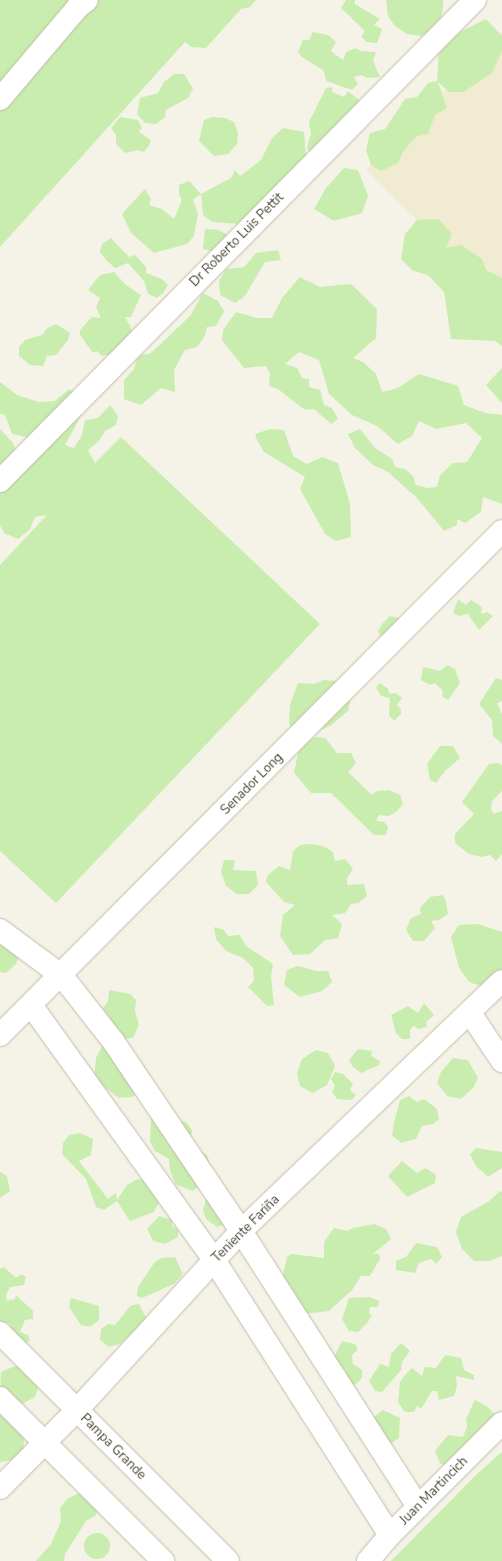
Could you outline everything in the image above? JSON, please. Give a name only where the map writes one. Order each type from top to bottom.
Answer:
[{"type":"street","name":"Dr Roberto Luis Pettit","points":[[0,481],[475,0]]},
{"type":"street","points":[[0,100],[78,2]]},
{"type":"street","name":"Senador Long","points":[[0,1036],[31,1004],[62,976],[502,531]]},
{"type":"street","points":[[0,930],[62,976],[113,1041],[241,1231],[418,1507]]},
{"type":"street","name":"Teniente Fariña","points":[[0,1488],[76,1411],[241,1231],[502,981]]},
{"type":"street","points":[[31,1004],[214,1260],[390,1535]]},
{"type":"street","points":[[470,1013],[502,1061]]},
{"type":"street","name":"Pampa Grande","points":[[0,1333],[76,1411],[228,1561]]},
{"type":"street","points":[[0,1398],[162,1561]]},
{"type":"street","name":"Juan Martincich","points":[[368,1561],[390,1535],[502,1423]]},
{"type":"shaded area","points":[[502,32],[502,304],[366,170]]},
{"type":"green space","points":[[0,0],[256,0],[250,7],[241,9],[206,48],[191,47],[185,42],[0,247]]},
{"type":"green space","points":[[346,0],[355,0],[355,4],[380,19],[374,25],[382,29],[377,43],[367,42],[361,37],[365,31],[341,8]]},
{"type":"green space","points":[[386,0],[443,0],[441,17],[434,29],[421,36],[407,34],[395,26],[388,16]]},
{"type":"green space","points":[[486,19],[502,36],[502,51],[492,73],[463,92],[449,92],[438,82],[447,108],[435,115],[428,134],[417,136],[404,150],[398,163],[381,171],[371,165],[366,150],[370,133],[385,129],[405,99],[417,97],[428,83],[437,81],[439,51],[460,32]]},
{"type":"green space","points":[[313,32],[328,35],[336,42],[331,51],[343,60],[346,52],[356,48],[361,51],[376,52],[373,61],[380,77],[367,78],[361,75],[354,77],[358,84],[352,90],[326,81],[324,71],[302,57],[298,52],[303,40],[309,40]]},
{"type":"green space","points":[[174,74],[184,74],[193,89],[188,98],[166,110],[165,117],[156,124],[145,123],[137,114],[140,98],[158,93],[164,82]]},
{"type":"green space","points":[[332,87],[332,92],[344,97],[348,91],[365,105],[311,156],[307,147],[311,134],[309,122],[326,88]]},
{"type":"green space","points":[[120,117],[138,120],[142,128],[139,132],[151,140],[149,146],[144,152],[138,150],[125,153],[116,144],[116,135],[111,128]]},
{"type":"green space","points":[[212,117],[225,118],[234,122],[238,133],[237,144],[228,154],[214,156],[199,141],[204,120]]},
{"type":"green space","points":[[283,128],[304,132],[306,157],[238,224],[212,222],[203,215],[201,194],[231,178],[235,170],[240,176],[261,160],[272,138]]},
{"type":"green space","points":[[344,168],[358,170],[368,196],[362,213],[334,221],[314,209],[326,188]]},
{"type":"green space","points":[[189,181],[201,194],[193,200],[198,214],[194,236],[187,244],[154,253],[131,233],[122,214],[145,189],[151,199],[149,205],[162,209],[174,219],[182,200],[179,195],[179,185]]},
{"type":"green space","points":[[438,219],[452,234],[446,248],[461,245],[482,259],[486,270],[502,278],[502,346],[495,341],[451,339],[444,292],[429,276],[412,270],[401,259],[405,234],[417,220]]},
{"type":"green space","points":[[205,229],[219,230],[231,237],[218,253],[203,249]]},
{"type":"green space","points":[[111,238],[129,257],[135,255],[146,267],[146,273],[162,279],[168,285],[163,293],[157,298],[148,294],[144,281],[128,263],[115,268],[107,261],[100,252],[102,244]]},
{"type":"green space","points":[[278,250],[281,260],[265,262],[245,296],[235,303],[220,295],[219,281],[226,269],[244,267],[256,253]]},
{"type":"green space","points":[[114,272],[126,285],[141,295],[131,317],[125,317],[132,330],[129,345],[114,354],[102,356],[97,351],[93,353],[80,335],[80,330],[92,317],[101,318],[96,307],[100,298],[88,290],[100,275]]},
{"type":"green space","points":[[300,277],[320,287],[351,284],[377,309],[376,338],[353,358],[363,362],[376,374],[382,392],[398,388],[419,374],[458,386],[464,405],[485,413],[502,415],[502,504],[483,497],[481,512],[465,523],[457,519],[457,525],[444,531],[417,498],[388,472],[373,465],[355,448],[348,434],[360,429],[375,448],[392,459],[395,467],[405,469],[413,476],[416,485],[427,488],[437,487],[440,475],[453,463],[467,462],[482,438],[466,423],[436,429],[419,421],[412,436],[398,444],[377,426],[352,415],[329,394],[319,360],[299,352],[285,364],[297,368],[302,378],[309,379],[309,387],[320,390],[324,405],[332,408],[338,419],[331,424],[314,409],[305,410],[278,389],[269,386],[270,374],[266,366],[244,368],[222,340],[223,330],[236,312],[257,318],[272,318],[282,298]]},
{"type":"green space","points":[[203,293],[218,301],[224,311],[216,326],[207,327],[205,336],[197,347],[185,350],[174,370],[175,392],[161,388],[141,405],[124,399],[124,380],[134,369],[138,356],[151,353],[190,316]]},
{"type":"green space","points":[[56,324],[70,333],[68,340],[56,355],[47,356],[43,366],[30,365],[19,356],[19,347],[25,340],[42,335],[47,328]]},
{"type":"green space","points":[[502,368],[502,403],[486,385]]},
{"type":"green space","points":[[0,382],[17,395],[39,402],[55,401],[69,389],[72,391],[86,389],[91,398],[65,445],[74,448],[82,435],[85,420],[98,418],[110,405],[118,416],[116,425],[105,431],[99,441],[88,450],[95,463],[121,437],[320,624],[56,903],[0,851],[0,565],[47,515],[35,517],[30,529],[18,539],[4,533],[0,525],[0,429],[13,443],[17,454],[42,440],[12,434],[5,415],[0,414]]},
{"type":"green space","points":[[270,429],[284,430],[293,456],[307,464],[322,457],[338,463],[350,504],[351,537],[336,541],[325,534],[300,489],[305,477],[264,452],[257,440],[255,434]]},
{"type":"green space","points":[[458,599],[466,605],[471,600],[482,607],[481,614],[487,612],[493,616],[479,630],[468,614],[459,616],[453,613]]},
{"type":"green space","points":[[408,614],[385,646],[378,631],[382,624],[390,616],[399,618]]},
{"type":"green space","points":[[447,665],[455,669],[460,683],[448,700],[442,696],[443,691],[435,683],[430,685],[421,680],[423,667],[440,671]]},
{"type":"green space","points":[[496,678],[502,680],[502,701],[497,703],[502,714],[502,744],[493,736],[492,720],[479,704]]},
{"type":"green space","points":[[324,680],[337,681],[351,698],[348,711],[330,726],[306,736],[296,736],[289,723],[290,705],[298,683],[314,684]]},
{"type":"green space","points":[[380,683],[388,689],[390,694],[396,693],[402,698],[397,705],[401,709],[401,714],[394,721],[389,715],[390,698],[381,696],[376,687]]},
{"type":"green space","points":[[317,737],[325,738],[337,753],[351,753],[356,763],[348,772],[372,795],[377,791],[389,790],[400,795],[403,804],[396,812],[389,816],[379,815],[376,821],[384,822],[388,827],[386,835],[374,835],[331,793],[311,793],[294,773],[298,753],[304,741]]},
{"type":"green space","points":[[440,746],[453,746],[460,758],[445,771],[436,783],[430,780],[427,764]]},
{"type":"green space","points":[[497,763],[502,765],[502,791],[492,801],[491,808],[493,814],[502,811],[502,854],[496,861],[490,855],[482,857],[469,854],[455,843],[455,834],[474,814],[462,802],[489,764]]},
{"type":"green space","points":[[310,844],[323,846],[333,852],[335,861],[345,859],[353,869],[347,878],[347,885],[364,884],[367,896],[358,903],[351,904],[345,913],[332,915],[342,924],[338,938],[325,940],[310,954],[293,955],[280,936],[283,915],[295,905],[284,902],[266,882],[267,876],[279,866],[290,870],[293,851],[300,845]]},
{"type":"green space","points":[[224,860],[235,860],[233,870],[256,871],[258,885],[249,894],[237,894],[226,886],[221,872]]},
{"type":"green space","points":[[443,895],[446,901],[448,914],[439,920],[431,921],[435,928],[424,941],[413,941],[406,930],[411,918],[421,914],[420,908],[430,897]]},
{"type":"green space","points":[[477,924],[502,932],[502,982],[490,989],[469,982],[459,968],[451,937],[459,925]]},
{"type":"green space","points":[[214,927],[224,930],[228,936],[240,935],[246,946],[273,964],[271,977],[274,1005],[267,1006],[248,987],[254,981],[253,968],[243,958],[226,951],[216,939]]},
{"type":"green space","points":[[0,940],[21,949],[16,964],[6,973],[0,972]]},
{"type":"green space","points":[[298,966],[316,971],[328,971],[332,982],[322,991],[300,997],[284,985],[287,970]]},
{"type":"green space","points":[[109,990],[130,994],[136,1000],[135,1011],[139,1025],[133,1038],[122,1039],[103,1008],[108,1001]]},
{"type":"green space","points":[[424,1003],[434,1015],[426,1022],[427,1027],[418,1029],[414,1026],[410,1030],[410,1039],[402,1039],[396,1033],[391,1015],[408,1006],[418,1013]]},
{"type":"green space","points":[[105,1040],[131,1063],[145,1066],[145,1087],[132,1097],[119,1098],[94,1079],[96,1058]]},
{"type":"green space","points":[[358,1049],[372,1051],[371,1056],[380,1061],[379,1065],[361,1073],[353,1067],[349,1060]]},
{"type":"green space","points":[[316,1050],[328,1053],[335,1066],[327,1085],[313,1093],[300,1086],[297,1074],[302,1059]]},
{"type":"green space","points":[[453,1058],[468,1060],[478,1078],[473,1088],[461,1099],[447,1096],[437,1083],[441,1072]]},
{"type":"green space","points":[[335,1072],[343,1074],[353,1084],[350,1090],[356,1095],[352,1100],[337,1099],[332,1092],[335,1086],[331,1079]]},
{"type":"green space","points":[[409,1096],[417,1102],[424,1099],[437,1109],[439,1119],[433,1124],[422,1126],[416,1139],[401,1143],[392,1135],[394,1122],[400,1100]]},
{"type":"green space","points":[[151,1115],[186,1122],[192,1130],[191,1138],[195,1147],[207,1155],[211,1169],[202,1183],[193,1191],[175,1184],[170,1170],[169,1159],[155,1151],[150,1142]]},
{"type":"green space","points":[[80,1133],[93,1139],[91,1155],[79,1161],[108,1199],[116,1193],[117,1200],[127,1185],[138,1179],[152,1183],[161,1198],[154,1212],[130,1221],[117,1201],[104,1210],[96,1207],[86,1179],[62,1154],[63,1143],[69,1135]]},
{"type":"green space","points":[[476,1148],[502,1152],[502,1168],[488,1177],[476,1166],[470,1154]]},
{"type":"green space","points":[[402,1161],[417,1173],[426,1168],[436,1175],[435,1183],[407,1197],[388,1176]]},
{"type":"green space","points":[[0,1172],[7,1176],[10,1191],[0,1198]]},
{"type":"green space","points":[[500,1191],[502,1192],[502,1256],[489,1261],[474,1261],[462,1249],[456,1232],[461,1217],[488,1202]]},
{"type":"green space","points":[[217,1192],[235,1222],[217,1227],[206,1219],[203,1210],[206,1199]]},
{"type":"green space","points":[[159,1216],[172,1220],[172,1226],[178,1230],[178,1237],[165,1244],[153,1241],[147,1229]]},
{"type":"green space","points":[[374,1224],[386,1229],[391,1239],[373,1254],[379,1254],[380,1259],[370,1276],[361,1276],[352,1290],[329,1311],[295,1315],[281,1284],[287,1257],[292,1254],[324,1258],[324,1242],[334,1228],[347,1231],[353,1228]]},
{"type":"green space","points":[[416,1243],[437,1247],[442,1257],[436,1264],[431,1259],[419,1263],[415,1273],[396,1270],[396,1261],[406,1257]]},
{"type":"green space","points":[[175,1257],[183,1274],[174,1284],[142,1298],[137,1296],[138,1287],[154,1263],[161,1258]]},
{"type":"green space","points":[[4,1267],[16,1278],[22,1274],[26,1277],[24,1285],[10,1287],[6,1295],[7,1301],[15,1299],[16,1295],[33,1311],[33,1319],[25,1320],[20,1332],[28,1335],[30,1341],[23,1345],[15,1338],[10,1324],[0,1321],[0,1269]]},
{"type":"green space","points":[[369,1297],[379,1301],[378,1307],[370,1307],[369,1314],[372,1315],[368,1322],[358,1332],[349,1331],[342,1319],[349,1298]]},
{"type":"green space","points":[[71,1298],[99,1306],[99,1320],[90,1327],[81,1325],[69,1307]]},
{"type":"green space","points":[[139,1304],[147,1320],[120,1344],[109,1347],[100,1340],[101,1329],[108,1324],[115,1325],[130,1306]]},
{"type":"green space","points":[[342,1341],[355,1344],[358,1350],[352,1355],[353,1364],[362,1370],[362,1378],[355,1385],[347,1381],[346,1371],[333,1359]]},
{"type":"green space","points":[[401,1343],[410,1351],[402,1362],[401,1370],[382,1392],[375,1391],[369,1381],[380,1364],[389,1367],[391,1354]]},
{"type":"green space","points":[[445,1355],[461,1358],[464,1370],[474,1375],[474,1380],[456,1376],[457,1386],[454,1396],[439,1400],[437,1391],[432,1391],[421,1409],[417,1406],[414,1412],[405,1412],[398,1402],[400,1382],[404,1376],[412,1368],[422,1376],[425,1367],[436,1368]]},
{"type":"green space","points":[[15,1366],[27,1367],[40,1381],[35,1397],[20,1405],[175,1561],[164,1561],[0,1398],[1,1372]]},
{"type":"green space","points":[[0,1400],[13,1413],[24,1440],[23,1458],[0,1462]]},
{"type":"green space","points":[[475,1400],[488,1407],[502,1423],[454,1471],[440,1463],[435,1451],[448,1435],[463,1437],[467,1427],[466,1419]]},
{"type":"green space","points":[[383,1410],[400,1418],[399,1438],[389,1445],[371,1419]]},
{"type":"green space","points":[[502,1452],[502,1561],[391,1561],[477,1474]]},
{"type":"green space","points":[[90,1489],[99,1507],[95,1516],[86,1521],[65,1554],[64,1561],[36,1561],[51,1544],[61,1521],[60,1508],[68,1498]]},
{"type":"green space","points":[[97,1533],[106,1537],[110,1546],[106,1555],[97,1559],[88,1555],[84,1546],[88,1537]]}]
